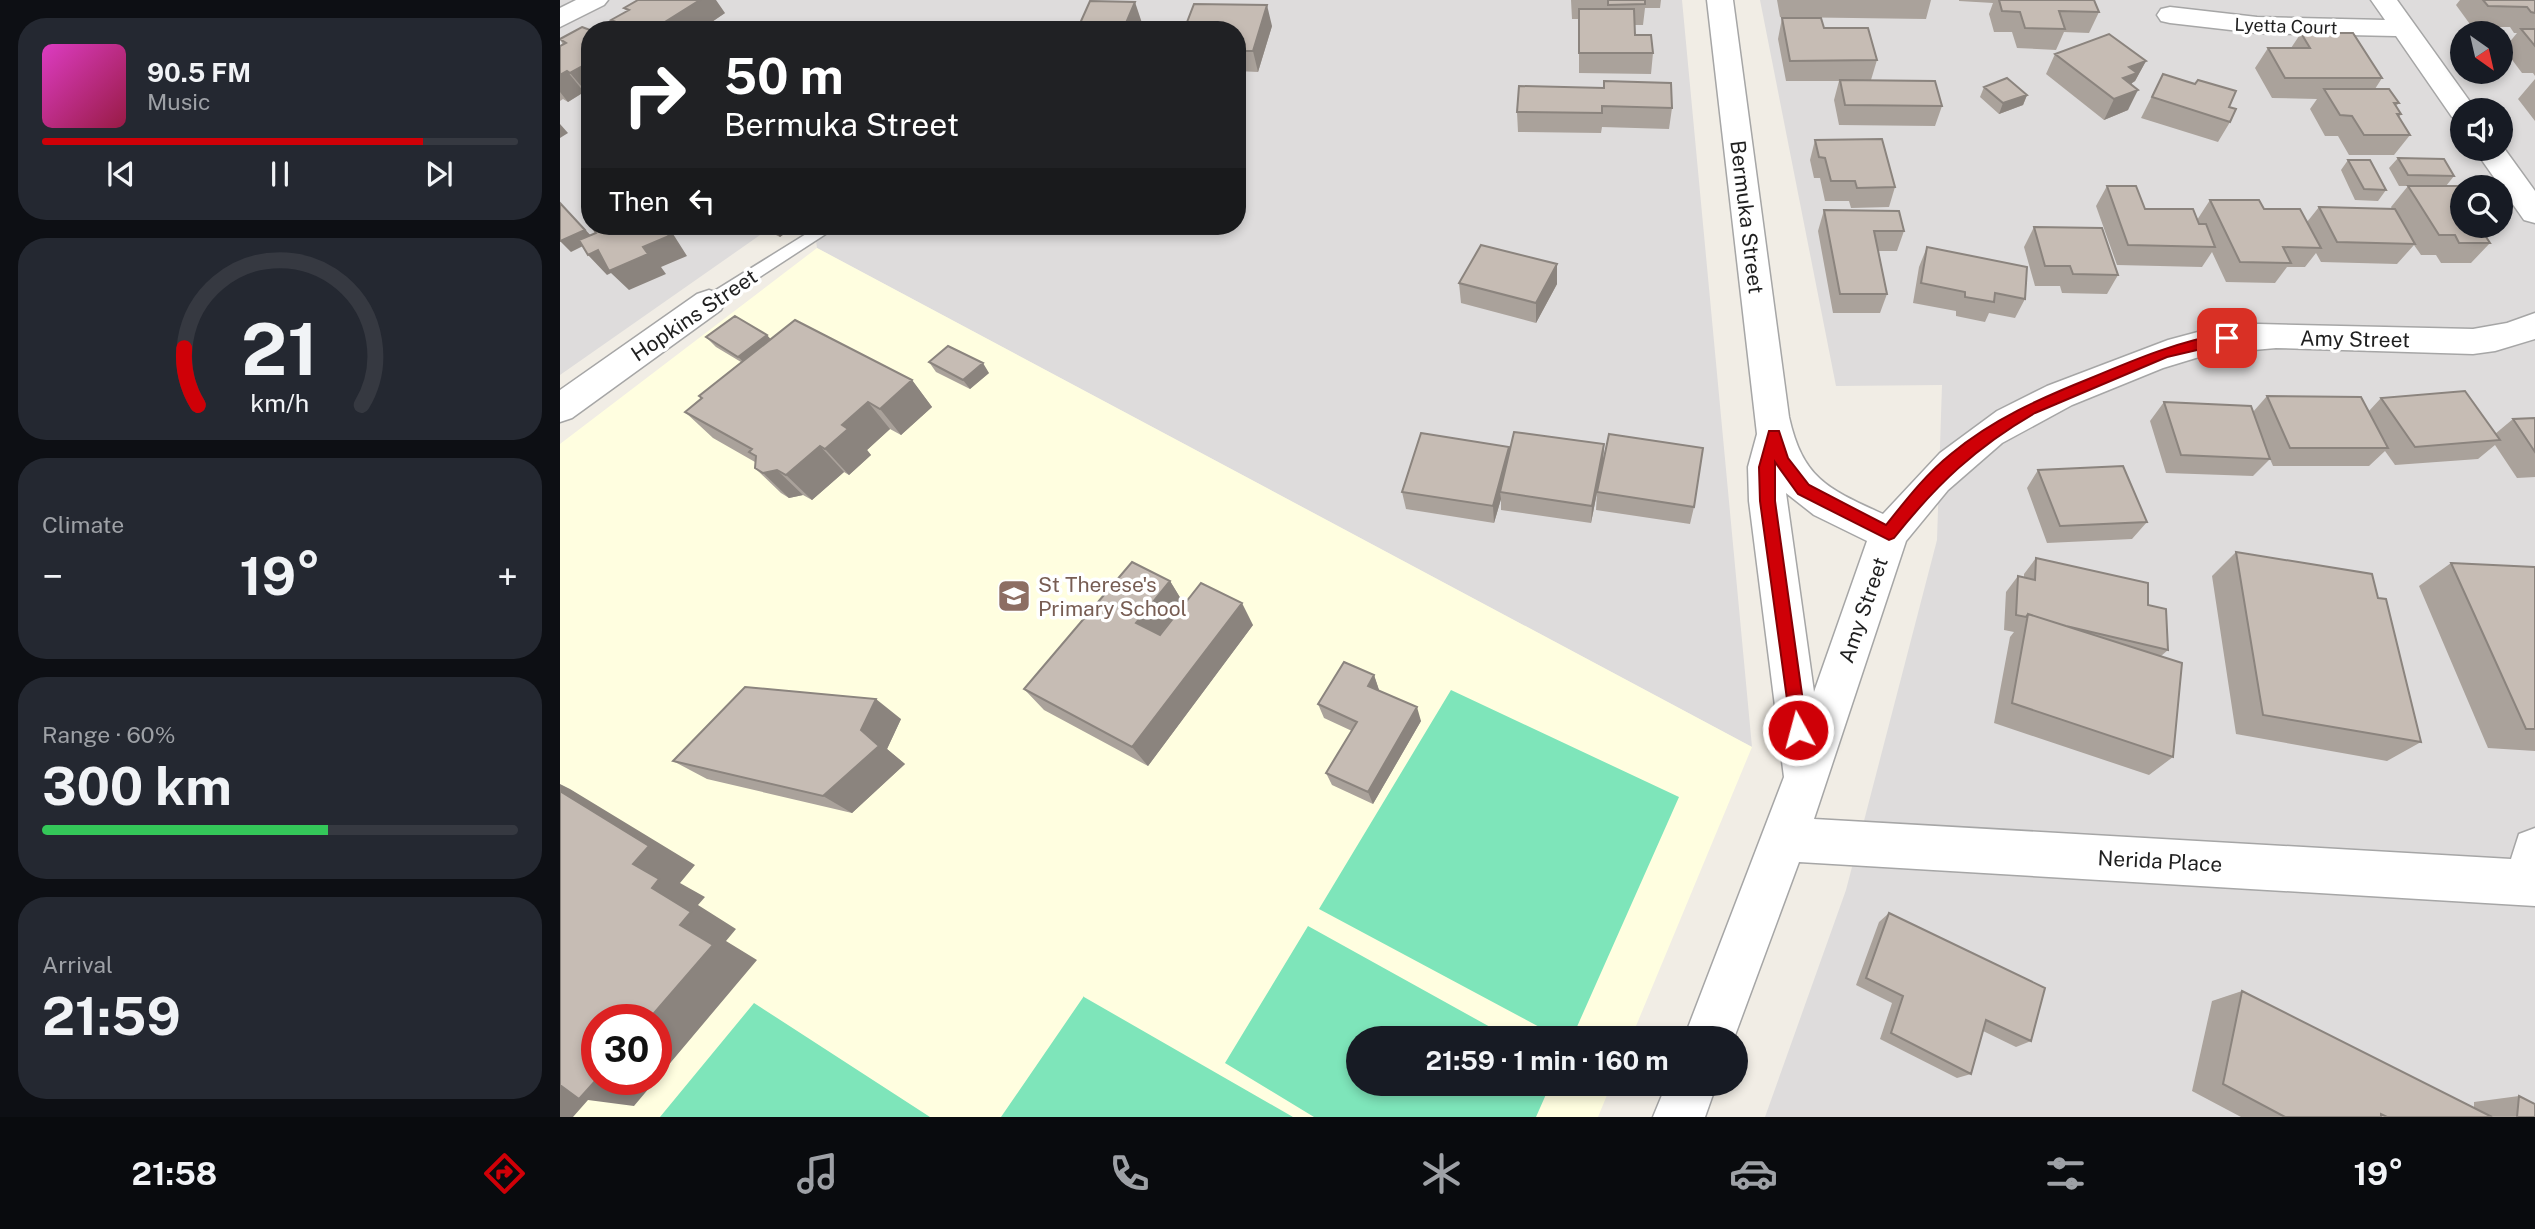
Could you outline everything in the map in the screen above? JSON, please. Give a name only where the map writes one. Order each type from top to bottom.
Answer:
[{"type":"street","points":[[560,19],[594,0]]},
{"type":"street","name":"Bermuka Street","points":[[1720,0],[1774,435],[1782,460],[1804,489],[1889,534]]},
{"type":"street","points":[[2384,0],[2453,98]]},
{"type":"street","name":"Lyetta Court","points":[[2171,15],[2218,23],[2274,27],[2403,27]]},
{"type":"street","points":[[2498,161],[2535,213]]},
{"type":"street","name":"Hopkins Street","points":[[560,408],[709,302]]},
{"type":"street","name":"Amy Street","points":[[1714,1026],[1785,839],[1889,534],[1919,495],[1947,467],[1993,431],[2030,409],[2163,353],[2195,344],[2227,338],[2467,341],[2515,334],[2535,326]]},
{"type":"street","name":"Bermuka Street","points":[[1774,435],[1766,467],[1768,501],[1805,781]]},
{"type":"street","name":"Nerida Place","points":[[1785,839],[2535,883]]},
{"type":"street","points":[[2535,850],[2535,871]]},
{"type":"street","points":[[1679,1117],[1687,1096]]},
{"type":"lane","name":"Hopkins Street","points":[[709,302],[816,235]]},
{"type":"shaded area","points":[[560,0],[1682,0],[1752,747],[817,248],[815,235],[1246,235],[1246,21],[581,21],[581,235],[760,235],[560,375]]},
{"type":"shaded area","points":[[1760,0],[2535,0],[2535,1117],[1765,1117],[1846,890],[1937,540],[1942,385],[1836,386]]},
{"type":"shaded area","name":"St Therese's Primary School","points":[[817,248],[1752,747],[1636,1026],[1346,1026],[1346,1096],[1607,1096],[1598,1117],[560,1117],[560,444]]},
{"type":"green space","points":[[1451,690],[1679,797],[1577,1026],[1538,1026],[1319,909]]},
{"type":"green space","points":[[1308,926],[1488,1026],[1346,1026],[1346,1096],[1545,1096],[1536,1117],[1314,1117],[1225,1063]]},
{"type":"green space","points":[[1084,997],[1293,1117],[1001,1117]]},
{"type":"green space","points":[[754,1003],[930,1117],[660,1117]]},
{"type":"building","points":[[638,0],[700,0],[666,21],[611,20],[629,10],[624,8]]},
{"type":"building","points":[[1608,0],[1645,0],[1645,4],[1608,5]]},
{"type":"building","points":[[1999,0],[2094,0],[2099,12],[2059,11],[2065,29],[2025,28],[2020,12],[2002,11]]},
{"type":"building","points":[[2483,0],[2535,0],[2535,13],[2527,7],[2488,6]]},
{"type":"building","points":[[1090,1],[1135,2],[1127,21],[1081,21]]},
{"type":"building","points":[[1194,4],[1267,5],[1253,51],[1246,51],[1246,21],[1187,21]]},
{"type":"building","points":[[1579,9],[1634,9],[1635,35],[1651,35],[1653,53],[1579,53]]},
{"type":"building","points":[[1782,18],[1821,18],[1824,28],[1868,28],[1877,60],[1790,61]]},
{"type":"building","points":[[581,28],[581,67],[560,75],[560,46],[566,43],[560,39]]},
{"type":"building","points":[[2521,29],[2535,29],[2535,46]]},
{"type":"building","points":[[2301,33],[2353,33],[2382,78],[2285,78],[2268,48],[2310,48]]},
{"type":"building","points":[[2109,34],[2146,61],[2129,67],[2137,73],[2123,78],[2138,90],[2114,99],[2055,54]]},
{"type":"building","points":[[2163,74],[2195,84],[2198,80],[2236,91],[2229,107],[2236,109],[2230,122],[2152,97]]},
{"type":"building","points":[[2007,78],[2027,95],[2003,103],[1984,87]]},
{"type":"building","points":[[1840,80],[1935,81],[1942,106],[1845,105]]},
{"type":"building","points":[[1604,81],[1671,83],[1672,108],[1602,106],[1602,113],[1517,112],[1519,86],[1604,88]]},
{"type":"building","points":[[2324,89],[2389,89],[2399,103],[2394,103],[2401,114],[2397,114],[2410,135],[2364,135],[2352,116],[2340,115]]},
{"type":"building","points":[[1882,139],[1895,187],[1857,188],[1855,181],[1831,181],[1825,158],[1819,157],[1815,140]]},
{"type":"building","points":[[2398,158],[2444,159],[2453,175],[2450,176],[2408,175]]},
{"type":"building","points":[[2348,160],[2370,160],[2386,190],[2364,189]]},
{"type":"building","points":[[2107,186],[2136,186],[2145,209],[2193,209],[2199,224],[2206,224],[2215,247],[2128,245]]},
{"type":"building","points":[[2408,186],[2450,186],[2450,235],[2439,235]]},
{"type":"building","points":[[2210,200],[2259,200],[2264,209],[2300,209],[2321,248],[2283,247],[2291,263],[2240,262]]},
{"type":"building","points":[[560,203],[581,226],[581,232],[560,241]]},
{"type":"building","points":[[2319,207],[2395,209],[2415,244],[2337,242]]},
{"type":"building","points":[[1824,210],[1899,211],[1904,231],[1874,231],[1887,294],[1840,294]]},
{"type":"building","points":[[2034,227],[2102,228],[2118,275],[2073,274],[2070,266],[2045,266]]},
{"type":"building","points":[[591,235],[669,236],[643,247],[648,254],[609,271],[598,250],[588,255],[579,240]]},
{"type":"building","points":[[2456,238],[2487,238],[2490,243],[2459,243]]},
{"type":"building","points":[[1481,245],[1557,264],[1536,303],[1459,283]]},
{"type":"building","points":[[1927,247],[2027,267],[2025,299],[1995,293],[1994,302],[1965,297],[1965,292],[1921,283]]},
{"type":"building","points":[[735,316],[767,335],[738,357],[706,337]]},
{"type":"building","points":[[795,320],[912,380],[880,409],[868,402],[842,425],[848,429],[825,449],[820,446],[786,475],[777,470],[763,473],[755,468],[756,456],[749,452],[752,449],[685,412],[702,398],[699,396]]},
{"type":"building","points":[[948,346],[983,363],[963,380],[929,362]]},
{"type":"building","points":[[2465,391],[2500,440],[2415,447],[2381,398]]},
{"type":"building","points":[[2267,396],[2361,397],[2388,448],[2290,448]]},
{"type":"building","points":[[2164,402],[2251,406],[2270,459],[2181,455]]},
{"type":"building","points":[[2535,418],[2535,452],[2513,419]]},
{"type":"building","points":[[1514,432],[1604,444],[1592,506],[1500,492]]},
{"type":"building","points":[[1421,433],[1509,447],[1493,506],[1402,492]]},
{"type":"building","points":[[1609,434],[1703,448],[1694,507],[1597,492]]},
{"type":"building","points":[[2123,466],[2147,522],[2060,526],[2038,470]]},
{"type":"building","points":[[2236,552],[2372,574],[2378,598],[2386,599],[2421,742],[2263,715]]},
{"type":"building","points":[[2036,558],[2148,583],[2148,605],[2166,609],[2168,650],[2066,626],[2028,614],[2026,617],[2016,615],[2018,576],[2035,580]]},
{"type":"building","points":[[1132,562],[1170,581],[1136,623],[1160,635],[1201,583],[1242,603],[1132,747],[1024,689]]},
{"type":"building","points":[[2451,563],[2535,567],[2535,729],[2526,729]]},
{"type":"building","points":[[2028,614],[2182,663],[2173,757],[2012,703]]},
{"type":"building","points":[[1344,662],[1374,675],[1368,686],[1417,707],[1368,792],[1326,773],[1357,722],[1318,704]]},
{"type":"building","points":[[745,687],[876,699],[861,730],[879,746],[823,796],[673,761]]},
{"type":"building","points":[[560,791],[649,846],[633,864],[659,879],[652,888],[691,912],[680,925],[713,945],[662,1004],[581,1004],[583,1095],[579,1099],[560,1085]]},
{"type":"building","points":[[1889,913],[2045,988],[2031,1041],[1986,1020],[1971,1074],[1891,1033],[1903,996],[1866,978]]},
{"type":"building","points":[[2242,991],[2492,1117],[2387,1117],[2381,1114],[2381,1117],[2285,1117],[2223,1084]]},
{"type":"building","points":[[2519,1096],[2535,1104],[2535,1117],[2517,1117]]},
{"type":"place","name":"St Therese's Primary School","points":[[1014,596]]},
{"type":"route","points":[[1798,730],[1768,501],[1766,467],[1774,435],[1782,460],[1791,476],[1804,489],[1889,534],[1919,495],[1956,458],[2011,420],[2030,409],[2163,353],[2227,338]]}]
